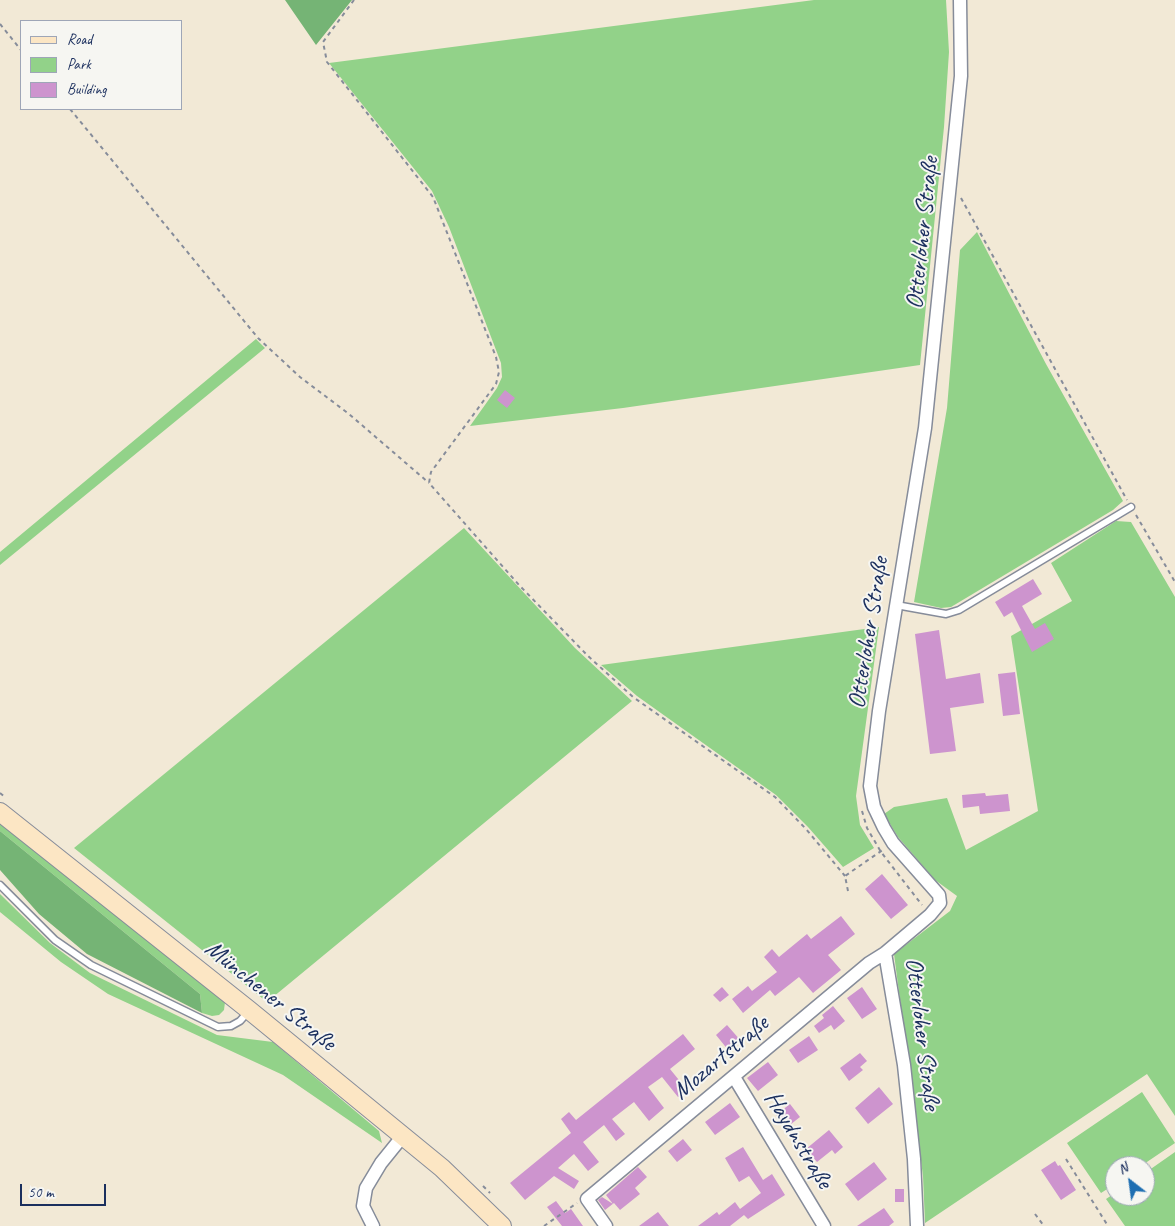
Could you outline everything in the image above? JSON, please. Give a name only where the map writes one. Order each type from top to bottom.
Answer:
[{"type":"main road","name":"Münchener Straße","points":[[0,812],[249,1010],[402,1136],[465,1189],[502,1226]]},
{"type":"street","name":"Otterloher Straße","points":[[917,1226],[914,1159],[905,1075],[884,953],[930,915],[940,903],[939,895],[893,843],[884,828],[874,807],[870,786],[879,711],[925,428],[961,76],[960,0]]},
{"type":"street","name":"Mozartstraße","points":[[586,1199],[869,963],[884,953]]},
{"type":"street","name":"Haydnstraße","points":[[734,1077],[824,1226]]},
{"type":"street","points":[[373,1226],[363,1206],[366,1188],[381,1163],[402,1136]]},
{"type":"street","points":[[586,1199],[606,1226]]},
{"type":"lane","points":[[896,605],[946,614],[959,610],[1131,507]]},
{"type":"lane","points":[[0,885],[55,940],[91,965],[218,1027],[231,1026],[240,1021],[249,1010]]},
{"type":"path","points":[[354,0],[323,42],[327,62],[433,198],[496,357],[499,372],[496,384],[432,472],[429,483]]},
{"type":"path","points":[[0,24],[20,49]]},
{"type":"path","points":[[71,110],[258,338],[300,377],[349,414],[429,483],[518,585],[588,656],[633,697],[775,797],[806,829],[846,876],[848,891]]},
{"type":"path","points":[[951,187],[960,197],[982,234],[1131,507],[1175,582]]},
{"type":"path","points":[[861,808],[867,828],[881,852],[930,915]]},
{"type":"path","points":[[846,876],[881,852]]},
{"type":"path","points":[[1066,1159],[1108,1226]]},
{"type":"path","points":[[544,1226],[572,1206],[586,1199]]},
{"type":"path","points":[[1035,1214],[1044,1226]]},
{"type":"green space","points":[[285,0],[352,0],[316,45]]},
{"type":"green space","points":[[814,0],[946,0],[949,52],[944,127],[920,365],[623,408],[470,426],[497,388],[502,377],[501,363],[449,227],[432,191],[329,63]]},
{"type":"green space","points":[[977,232],[1046,364],[1123,501],[1113,510],[951,607],[941,608],[914,602],[947,408],[960,250]]},
{"type":"green space","points":[[256,339],[265,348],[0,565],[0,552]]},
{"type":"green space","points":[[1116,521],[1131,522],[1175,597],[1175,1116],[1147,1074],[925,1223],[923,1176],[894,954],[950,911],[957,896],[935,880],[898,837],[884,814],[894,807],[947,798],[966,850],[1038,811],[1011,636],[1072,601],[1051,563]]},
{"type":"green space","points":[[464,528],[575,648],[632,701],[267,1002],[74,848]]},
{"type":"green space","points":[[879,627],[856,796],[860,825],[874,848],[843,867],[808,827],[776,795],[637,696],[601,665]]},
{"type":"green space","points":[[0,822],[225,1002],[224,1010],[219,1015],[212,1016],[202,1013],[200,994],[0,831]]},
{"type":"green space","points":[[0,831],[200,994],[202,1013],[87,954],[39,914],[0,870]]},
{"type":"green space","points":[[0,894],[50,943],[90,973],[217,1035],[273,1042],[379,1131],[382,1143],[283,1075],[108,994],[61,962],[0,912]]},
{"type":"green space","points":[[1142,1092],[1175,1143],[1155,1157],[1105,1156],[1105,1190],[1101,1193],[1067,1143]]},
{"type":"green space","points":[[1175,1152],[1175,1226],[1125,1226],[1111,1206],[1155,1206],[1155,1166]]},
{"type":"building","points":[[505,390],[515,398],[507,408],[497,400]]},
{"type":"building","points":[[1033,579],[1042,594],[1022,606],[1035,629],[1045,623],[1054,639],[1032,652],[1012,612],[1004,617],[995,602]]},
{"type":"building","points":[[939,630],[946,679],[980,673],[984,703],[950,708],[956,751],[930,754],[915,634]]},
{"type":"building","points":[[1015,672],[1020,714],[1003,716],[998,674]]},
{"type":"building","points":[[985,793],[986,796],[1008,794],[1010,811],[980,814],[979,806],[963,808],[962,795]]},
{"type":"building","points":[[882,874],[908,905],[891,919],[865,889]]},
{"type":"building","points":[[841,916],[855,934],[828,955],[841,970],[813,993],[799,977],[775,996],[770,990],[743,1013],[732,999],[748,986],[752,991],[777,972],[764,957],[772,949],[779,957],[807,934],[811,939]]},
{"type":"building","points":[[722,987],[729,995],[720,1002],[713,995]]},
{"type":"building","points":[[862,987],[877,1009],[862,1019],[847,998]]},
{"type":"building","points":[[833,1006],[845,1021],[834,1030],[831,1025],[819,1033],[814,1026],[824,1018],[822,1015]]},
{"type":"building","points":[[727,1025],[741,1041],[729,1051],[716,1035]]},
{"type":"building","points":[[683,1034],[695,1049],[670,1069],[687,1090],[678,1097],[662,1077],[648,1087],[664,1108],[649,1121],[634,1102],[612,1119],[625,1134],[616,1141],[604,1125],[583,1142],[599,1162],[588,1171],[574,1154],[558,1168],[579,1181],[574,1189],[554,1176],[525,1200],[510,1183],[571,1133],[561,1119],[569,1112],[576,1120]]},
{"type":"building","points":[[809,1036],[818,1050],[798,1063],[789,1050]]},
{"type":"building","points":[[860,1053],[867,1061],[860,1067],[863,1070],[849,1081],[840,1068]]},
{"type":"building","points":[[768,1062],[778,1075],[758,1091],[747,1078]]},
{"type":"building","points":[[879,1087],[893,1104],[868,1124],[855,1108]]},
{"type":"building","points":[[730,1103],[740,1117],[715,1135],[705,1122]]},
{"type":"building","points":[[790,1104],[800,1117],[786,1128],[776,1115]]},
{"type":"building","points":[[829,1130],[843,1147],[835,1154],[832,1150],[817,1162],[806,1149]]},
{"type":"building","points":[[683,1139],[692,1150],[677,1162],[668,1151]]},
{"type":"building","points":[[743,1147],[763,1180],[772,1174],[785,1195],[748,1219],[744,1215],[730,1226],[698,1226],[717,1212],[719,1215],[735,1202],[740,1209],[761,1193],[749,1176],[739,1182],[725,1158]]},
{"type":"building","points":[[1055,1161],[1058,1166],[1060,1165],[1076,1190],[1061,1200],[1041,1170]]},
{"type":"building","points":[[874,1162],[887,1179],[858,1201],[845,1184]]},
{"type":"building","points":[[638,1167],[647,1177],[635,1188],[640,1194],[620,1210],[606,1195]]},
{"type":"building","points":[[895,1189],[904,1189],[904,1202],[895,1202]]},
{"type":"building","points":[[602,1197],[613,1204],[605,1210],[598,1200]]},
{"type":"building","points":[[556,1201],[565,1213],[571,1209],[583,1226],[562,1226],[547,1207]]},
{"type":"building","points":[[884,1208],[894,1222],[889,1226],[857,1226]]},
{"type":"building","points":[[658,1212],[669,1226],[639,1226]]}]
